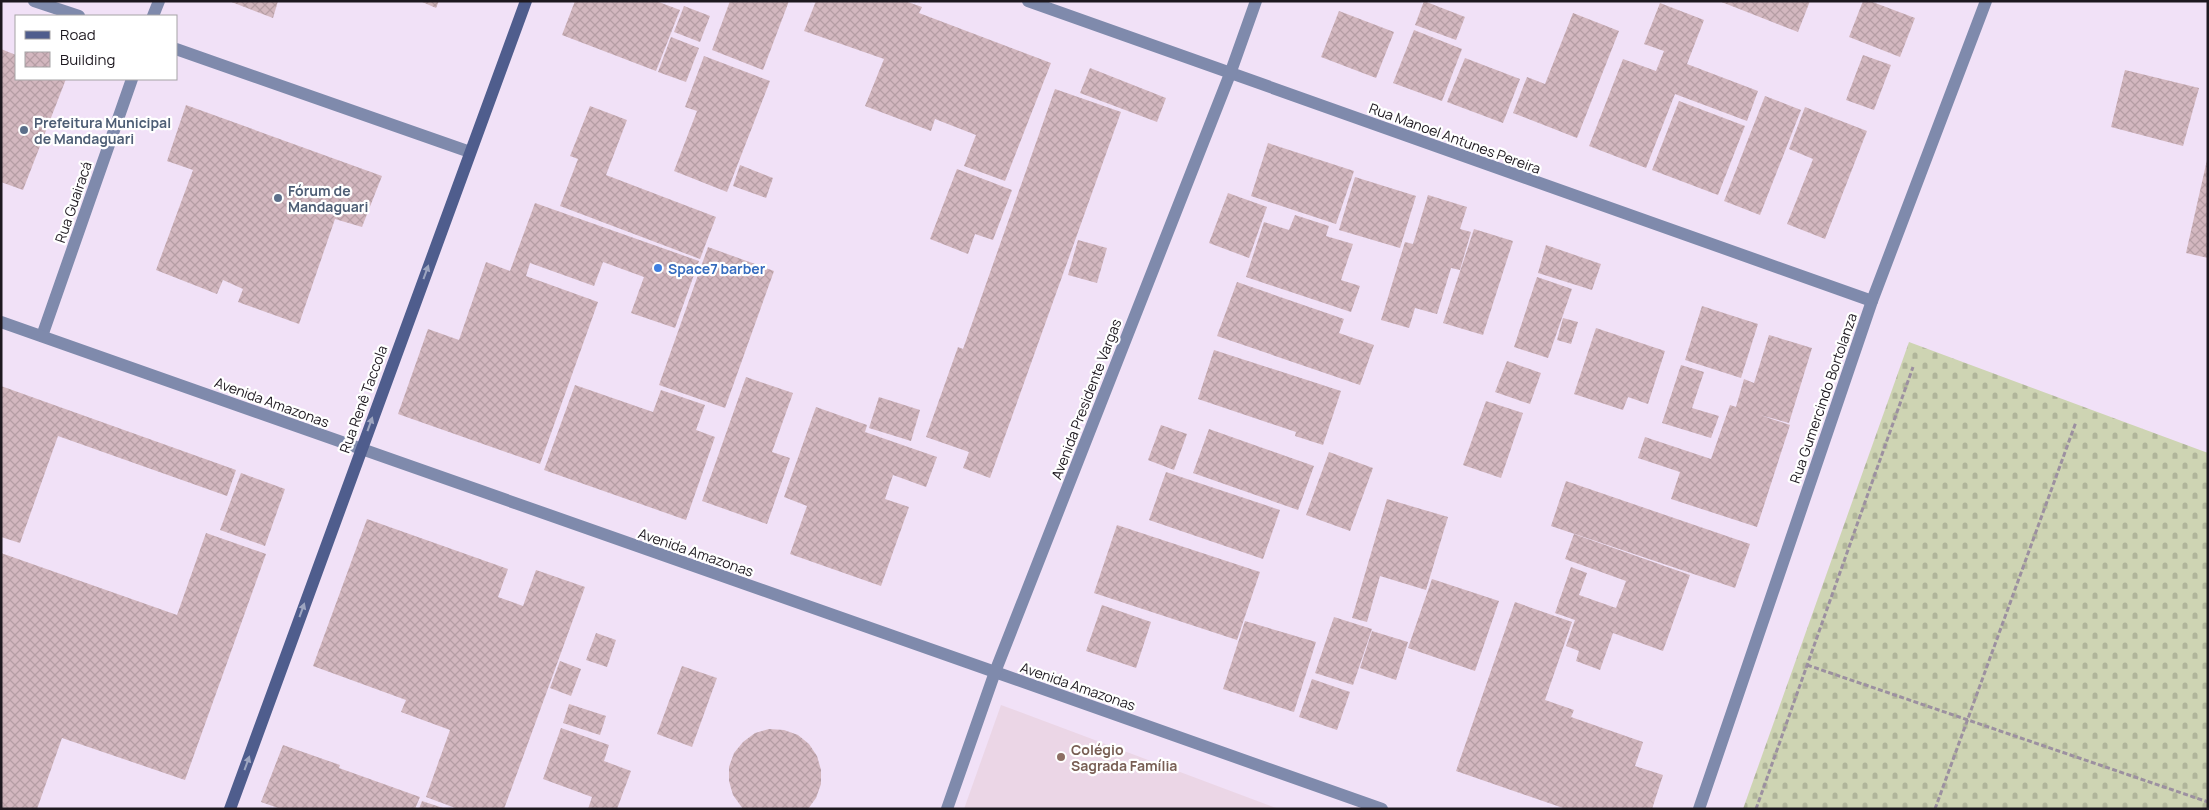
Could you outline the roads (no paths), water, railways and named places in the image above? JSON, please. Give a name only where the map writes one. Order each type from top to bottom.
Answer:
[{"type":"main road","name":"Rua Renê Taccola","points":[[230,809],[526,1]]},
{"type":"street","points":[[34,1],[76,15]]},
{"type":"street","points":[[153,15],[159,1]]},
{"type":"street","name":"Rua Manoel Antunes Pereira","points":[[1028,1],[1872,302]]},
{"type":"street","name":"Avenida Presidente Vargas","points":[[947,809],[995,672],[1230,74],[1256,1]]},
{"type":"street","name":"Rua Gumercindo Bortolanza","points":[[1699,809],[1872,302],[1986,1]]},
{"type":"street","points":[[178,50],[470,152]]},
{"type":"street","name":"Rua Guairacá","points":[[42,336],[132,80]]},
{"type":"street","name":"Avenida Amazonas","points":[[1,322],[1382,809]]},
{"type":"place","name":"Prefeitura Municipal de Mandaguari","points":[[24,130]]},
{"type":"place","name":"Fórum de Mandaguari","points":[[278,198]]},
{"type":"place","name":"Space7 barber","points":[[658,268]]},
{"type":"place","name":"Colégio Sagrada Família","points":[[1061,757]]}]
